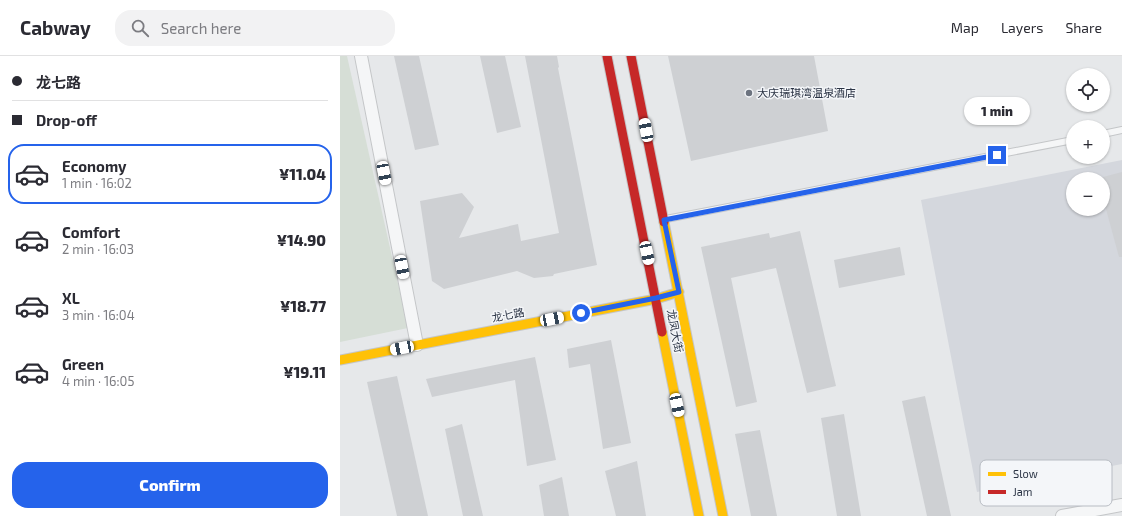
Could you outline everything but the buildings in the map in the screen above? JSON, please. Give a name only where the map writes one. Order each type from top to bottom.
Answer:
[{"type":"main road","name":"龙凤大街","points":[[607,56],[699,516]]},
{"type":"main road","name":"龙凤大街","points":[[631,56],[723,516]]},
{"type":"main road","name":"龙七路","points":[[340,360],[656,298],[679,292]]},
{"type":"street","points":[[361,56],[417,345]]},
{"type":"street","points":[[1062,516],[1122,505]]},
{"type":"lane","points":[[1110,133],[1122,130]]},
{"type":"lane","points":[[664,220],[1066,141]]},
{"type":"shaded area","points":[[340,56],[347,56],[408,328],[340,342]]},
{"type":"shaded area","points":[[1122,160],[1122,464],[1112,466],[1112,460],[980,460],[980,491],[977,492],[921,200],[1102,164],[1110,164],[1110,162]]},
{"type":"traffic: slow","points":[[664,222],[723,516]]},
{"type":"traffic: slow","points":[[340,360],[656,299],[679,292]]},
{"type":"traffic: slow","points":[[662,332],[699,516]]},
{"type":"traffic: jam","points":[[607,56],[662,332]]},
{"type":"traffic: jam","points":[[631,56],[664,222]]},
{"type":"place","name":"大庆瑞琪湾温泉酒店","points":[[749,93]]},
{"type":"route","points":[[581,313],[679,292],[664,220],[997,155]]}]
